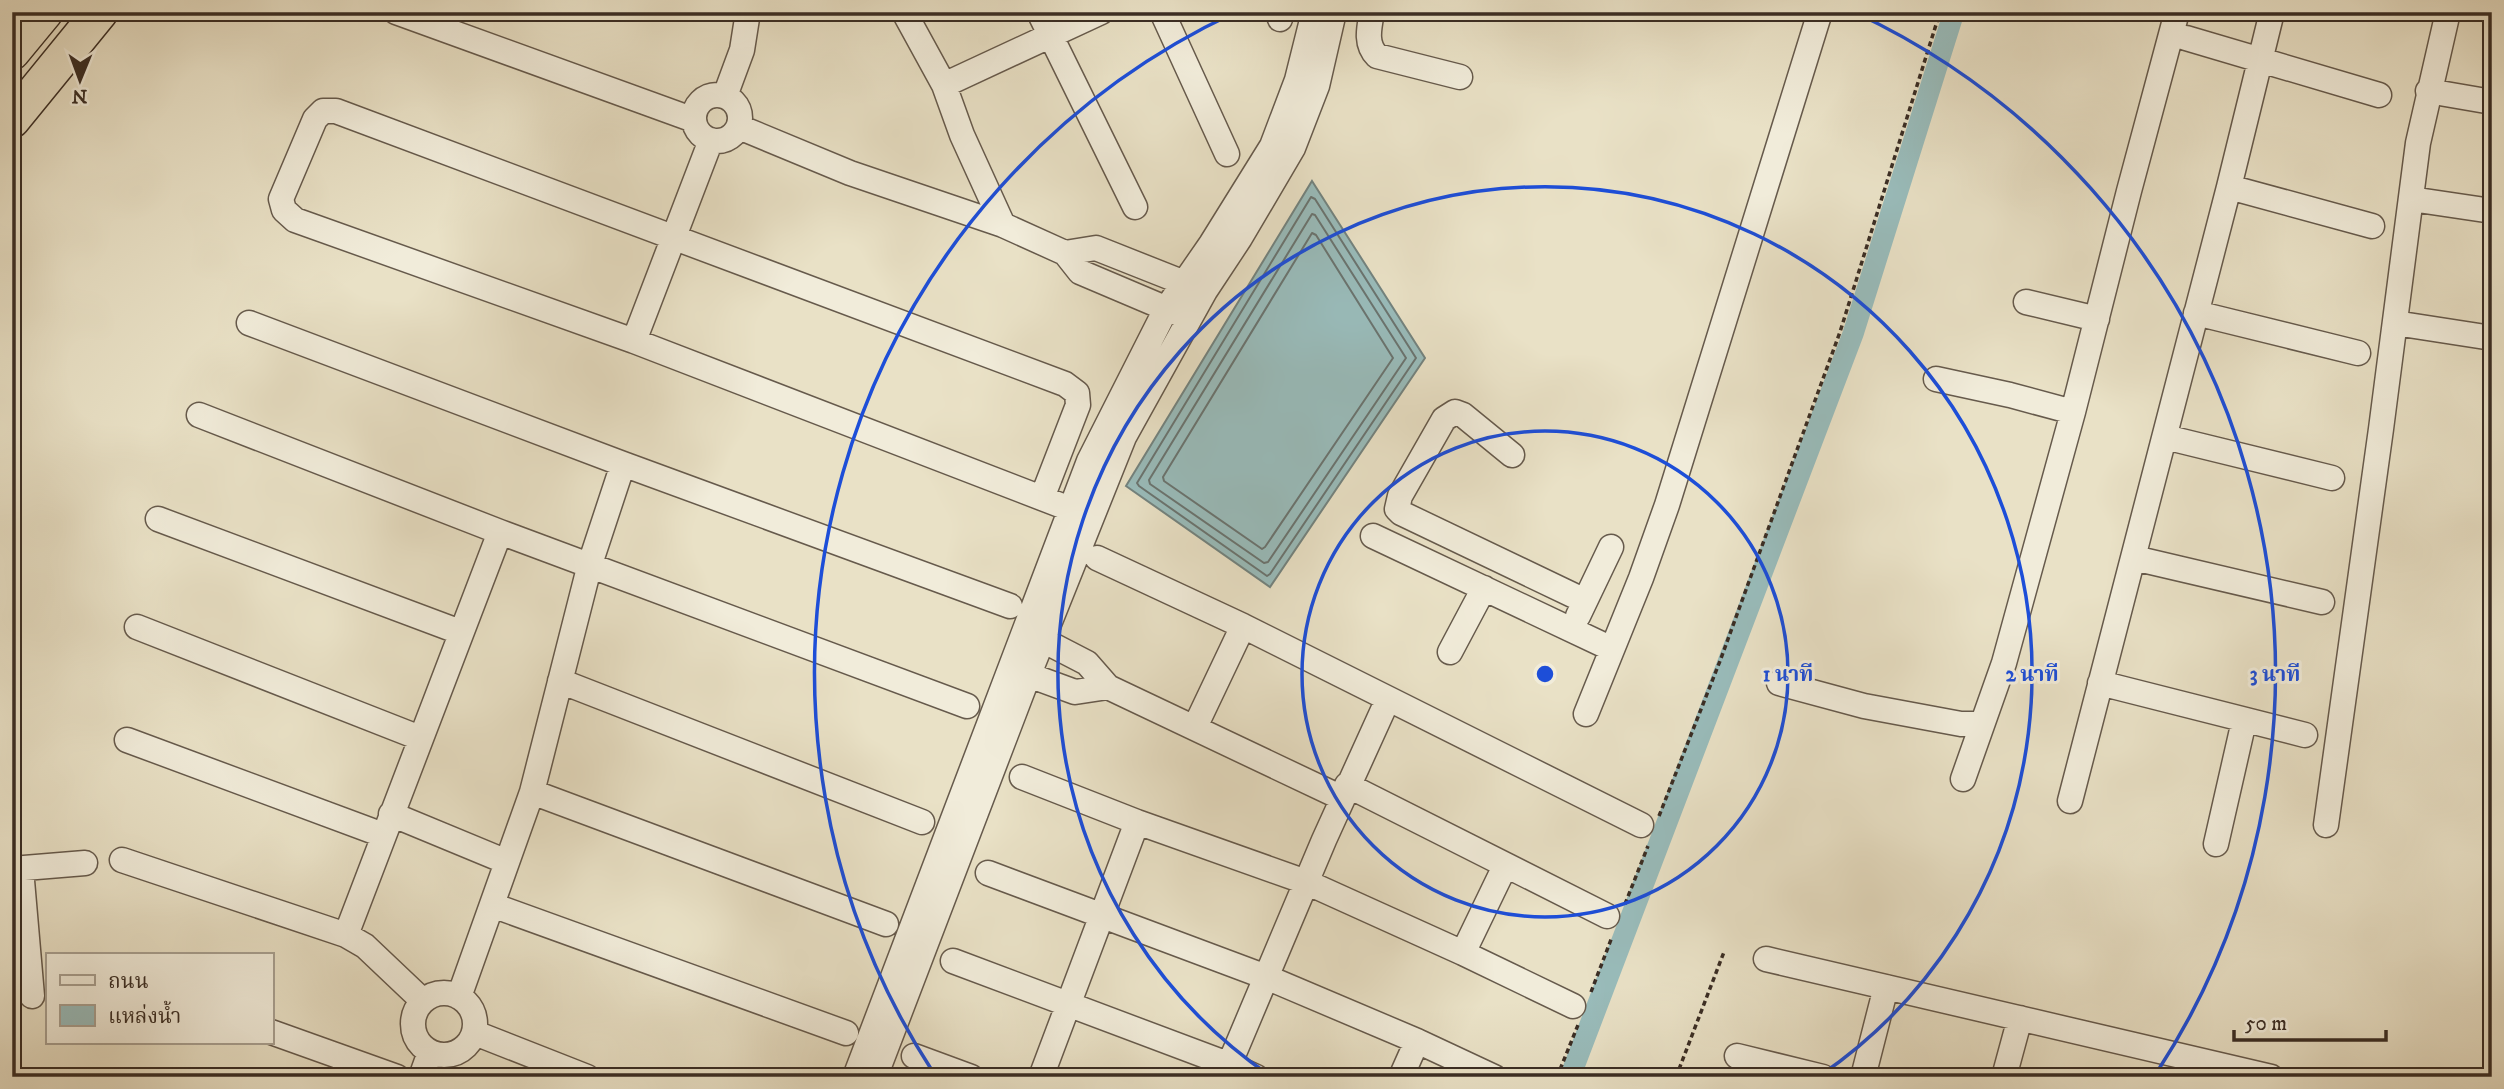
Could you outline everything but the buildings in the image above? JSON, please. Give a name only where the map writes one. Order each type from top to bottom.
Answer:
[{"type":"highway","points":[[12,52],[45,12]]},
{"type":"highway","points":[[12,120],[100,12]]},
{"type":"street","points":[[396,12],[694,120]]},
{"type":"street","points":[[904,12],[944,85],[962,135],[1003,225]]},
{"type":"street","points":[[1039,12],[1135,207]]},
{"type":"street","points":[[944,85],[1101,12]]},
{"type":"street","points":[[1161,12],[1227,155]]},
{"type":"street","points":[[1372,12],[1368,41],[1371,51],[1377,56],[1460,77]]},
{"type":"street","points":[[1586,714],[1667,505],[1820,12]]},
{"type":"street","points":[[1963,779],[2004,663],[2178,12]]},
{"type":"street","points":[[2070,801],[2230,187],[2272,12]]},
{"type":"street","points":[[2326,825],[2418,143],[2448,12]]},
{"type":"street","points":[[725,96],[742,50],[743,14]]},
{"type":"street","points":[[1081,513],[1190,318],[1194,287],[1211,244],[1272,146],[1307,83],[1327,15]]},
{"type":"street","points":[[2186,38],[2379,95]]},
{"type":"street","points":[[2428,91],[2492,102]]},
{"type":"street","points":[[714,95],[725,96],[738,107],[741,120],[739,127],[729,137],[717,141],[699,132],[694,120],[701,100],[714,95]]},
{"type":"street","points":[[1042,498],[1078,405],[1077,393],[1065,384],[336,111],[323,111],[315,119],[281,199],[284,210],[295,220],[634,341],[1042,498],[1081,513]]},
{"type":"street","points":[[739,127],[850,173],[1003,225],[1065,253],[1080,272],[1190,318]]},
{"type":"street","points":[[634,341],[711,140]]},
{"type":"street","points":[[2230,187],[2372,226]]},
{"type":"street","points":[[2411,199],[2492,211]]},
{"type":"street","points":[[1065,253],[1096,248],[1194,287]]},
{"type":"street","points":[[855,1077],[959,828],[1081,513],[1103,430],[1166,309],[1194,287]]},
{"type":"street","points":[[2026,302],[2097,319]]},
{"type":"street","points":[[2196,313],[2358,353]]},
{"type":"street","points":[[249,323],[1010,606]]},
{"type":"street","points":[[2395,323],[2492,338]]},
{"type":"street","points":[[1936,379],[2073,412]]},
{"type":"street","points":[[1512,455],[1463,415],[1455,412],[1444,419],[1400,496],[1397,509],[1585,601]]},
{"type":"street","points":[[199,415],[500,532],[967,706]]},
{"type":"street","points":[[2165,437],[2332,478]]},
{"type":"street","points":[[460,997],[532,792],[590,564],[623,464]]},
{"type":"street","points":[[158,519],[460,632]]},
{"type":"street","points":[[346,934],[500,532]]},
{"type":"street","points":[[1373,536],[1612,649]]},
{"type":"street","points":[[1571,629],[1611,547]]},
{"type":"street","points":[[1097,558],[1243,626],[1649,831]]},
{"type":"street","points":[[2134,558],[2322,602]]},
{"type":"street","points":[[1450,652],[1484,588]]},
{"type":"street","points":[[1195,727],[1243,626]]},
{"type":"street","points":[[136,627],[420,738]]},
{"type":"street","points":[[1033,635],[1087,663],[1108,687],[1344,792],[1615,920]]},
{"type":"street","points":[[1020,671],[1075,692],[1108,687]]},
{"type":"street","points":[[560,681],[922,822]]},
{"type":"street","points":[[1779,683],[1864,706],[1961,724],[1982,724]]},
{"type":"street","points":[[2100,683],[2305,735]]},
{"type":"street","points":[[1227,1071],[1344,792],[1388,699]]},
{"type":"street","points":[[2216,844],[2244,721]]},
{"type":"street","points":[[127,740],[507,862]]},
{"type":"street","points":[[1022,777],[1138,822],[1306,881],[1580,1008]]},
{"type":"street","points":[[532,792],[886,924]]},
{"type":"street","points":[[1041,1077],[1138,822]]},
{"type":"street","points":[[875,1077],[959,828]]},
{"type":"street","points":[[122,860],[346,934],[365,946],[423,1001]]},
{"type":"street","points":[[32,996],[16,869],[85,863]]},
{"type":"street","points":[[1462,953],[1504,866]]},
{"type":"street","points":[[988,873],[1266,976],[1494,1077]]},
{"type":"street","points":[[492,905],[846,1033]]},
{"type":"street","points":[[1766,959],[2020,1018],[2181,1067],[2271,1077]]},
{"type":"street","points":[[953,961],[1068,1004],[1227,1071],[1256,1077]]},
{"type":"street","points":[[1863,1077],[1886,987]]},
{"type":"street","points":[[440,993],[460,997],[472,1009],[476,1021],[471,1041],[457,1053],[439,1055],[420,1045],[414,1035],[413,1023],[416,1011],[423,1001],[440,993]]},
{"type":"street","points":[[2004,1077],[2020,1018]]},
{"type":"street","points":[[273,1032],[397,1077]]},
{"type":"street","points":[[475,1033],[587,1077]]},
{"type":"street","points":[[1401,1077],[1416,1041]]},
{"type":"street","points":[[421,1077],[430,1052]]},
{"type":"street","points":[[914,1056],[971,1077]]},
{"type":"street","points":[[1737,1056],[1823,1077]]},
{"type":"path","points":[[1557,1077],[1580,1008],[1649,831],[1720,661],[1840,331],[1940,12]]},
{"type":"path","points":[[1676,1077],[1724,952]]},
{"type":"water","points":[[1312,181],[1425,358],[1270,587],[1126,486]]},
{"type":"waterway","points":[[1570,1077],[1853,334],[1954,12]]}]
